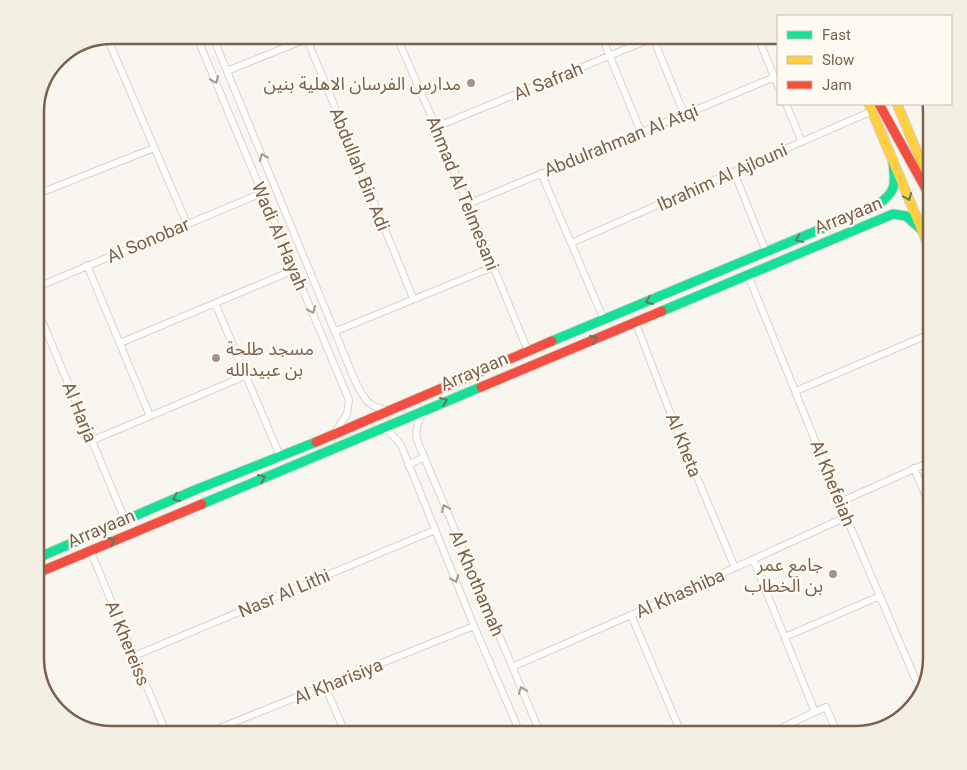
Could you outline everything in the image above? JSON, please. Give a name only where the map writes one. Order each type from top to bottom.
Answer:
[{"type":"main road","points":[[881,105],[923,183]]},
{"type":"main road","points":[[896,105],[923,167]]},
{"type":"main road","points":[[870,107],[922,230]]},
{"type":"main road","name":"Arrayaan","points":[[44,555],[195,490],[392,411],[528,351],[876,206],[894,191],[896,185],[893,163]]},
{"type":"main road","points":[[883,201],[889,215]]},
{"type":"main road","name":"Arrayaan","points":[[44,570],[889,215],[901,213],[909,216],[922,230]]},
{"type":"main road","points":[[195,490],[200,504]]},
{"type":"street","points":[[110,44],[187,224]]},
{"type":"street","name":"Wadi Al Hayah","points":[[200,44],[349,400],[347,414],[333,435]]},
{"type":"street","name":"Wadi Al Hayah","points":[[216,44],[364,399],[372,406],[392,411]]},
{"type":"street","points":[[227,71],[294,44]]},
{"type":"street","name":"Abdullah Bin Adi","points":[[309,44],[413,298]]},
{"type":"street","name":"Ahmad Al Telmesani","points":[[400,44],[528,351]]},
{"type":"street","points":[[605,44],[641,132]]},
{"type":"street","name":"Al Safrah","points":[[436,127],[639,44]]},
{"type":"street","points":[[655,44],[684,114]]},
{"type":"street","points":[[761,44],[777,83]]},
{"type":"street","name":"Abdulrahman Al Atqi","points":[[468,204],[775,77]]},
{"type":"street","points":[[786,105],[802,142]]},
{"type":"street","name":"Ibrahim Al Ajlouni","points":[[571,243],[802,142],[870,107]]},
{"type":"street","points":[[44,192],[154,148]]},
{"type":"street","points":[[734,172],[766,252]]},
{"type":"street","points":[[541,173],[604,320]]},
{"type":"street","name":"Al Sonobar","points":[[44,284],[262,193]]},
{"type":"street","points":[[87,266],[150,416]]},
{"type":"street","points":[[336,331],[493,266]]},
{"type":"street","points":[[120,343],[294,270]]},
{"type":"street","name":"Al Khefeiah","points":[[748,275],[846,517],[918,685]]},
{"type":"street","points":[[215,304],[280,456]]},
{"type":"street","name":"Al Kheta","points":[[635,321],[671,415],[735,568]]},
{"type":"street","name":"Al Harja","points":[[44,326],[125,520]]},
{"type":"street","points":[[796,391],[923,337]]},
{"type":"street","points":[[340,378],[352,372]]},
{"type":"street","points":[[91,441],[245,376]]},
{"type":"street","name":"Al Khothamah","points":[[428,408],[418,421],[416,430],[417,440],[536,726]]},
{"type":"street","name":"Al Khothamah","points":[[375,430],[388,430],[401,445],[474,626],[517,726]]},
{"type":"street","points":[[408,465],[424,457]]},
{"type":"street","points":[[840,502],[923,464]]},
{"type":"street","points":[[914,468],[923,490]]},
{"type":"street","name":"Al Khashiba","points":[[512,667],[846,517]]},
{"type":"street","name":"Nasr Al Lithi","points":[[134,656],[435,530]]},
{"type":"street","name":"Al Khereiss","points":[[90,550],[163,726]]},
{"type":"street","points":[[753,559],[815,712]]},
{"type":"street","points":[[784,637],[880,596]]},
{"type":"street","points":[[631,615],[678,726]]},
{"type":"street","name":"Al Kharisiya","points":[[225,726],[474,626]]},
{"type":"street","points":[[326,686],[342,726]]},
{"type":"street","points":[[785,726],[826,707],[834,726]]},
{"type":"traffic: fast","points":[[552,341],[876,206],[888,197],[893,188],[893,163]]},
{"type":"traffic: fast","points":[[662,311],[893,214],[906,216],[922,230]]},
{"type":"traffic: fast","points":[[202,504],[481,387]]},
{"type":"traffic: fast","points":[[44,555],[195,490],[316,442]]},
{"type":"traffic: slow","points":[[869,105],[923,233]]},
{"type":"traffic: slow","points":[[897,105],[923,166]]},
{"type":"traffic: jam","points":[[880,105],[923,184]]},
{"type":"traffic: jam","points":[[481,387],[662,311]]},
{"type":"traffic: jam","points":[[316,442],[552,341]]},
{"type":"traffic: jam","points":[[44,570],[202,504]]},
{"type":"place","name":"مدارس الفرسان الاهلية بنين","points":[[471,83]]},
{"type":"place","name":"مسجد طلحة بن عبيدالله","points":[[216,358]]},
{"type":"place","name":"جامع عمر بن الخطاب","points":[[833,574]]}]
